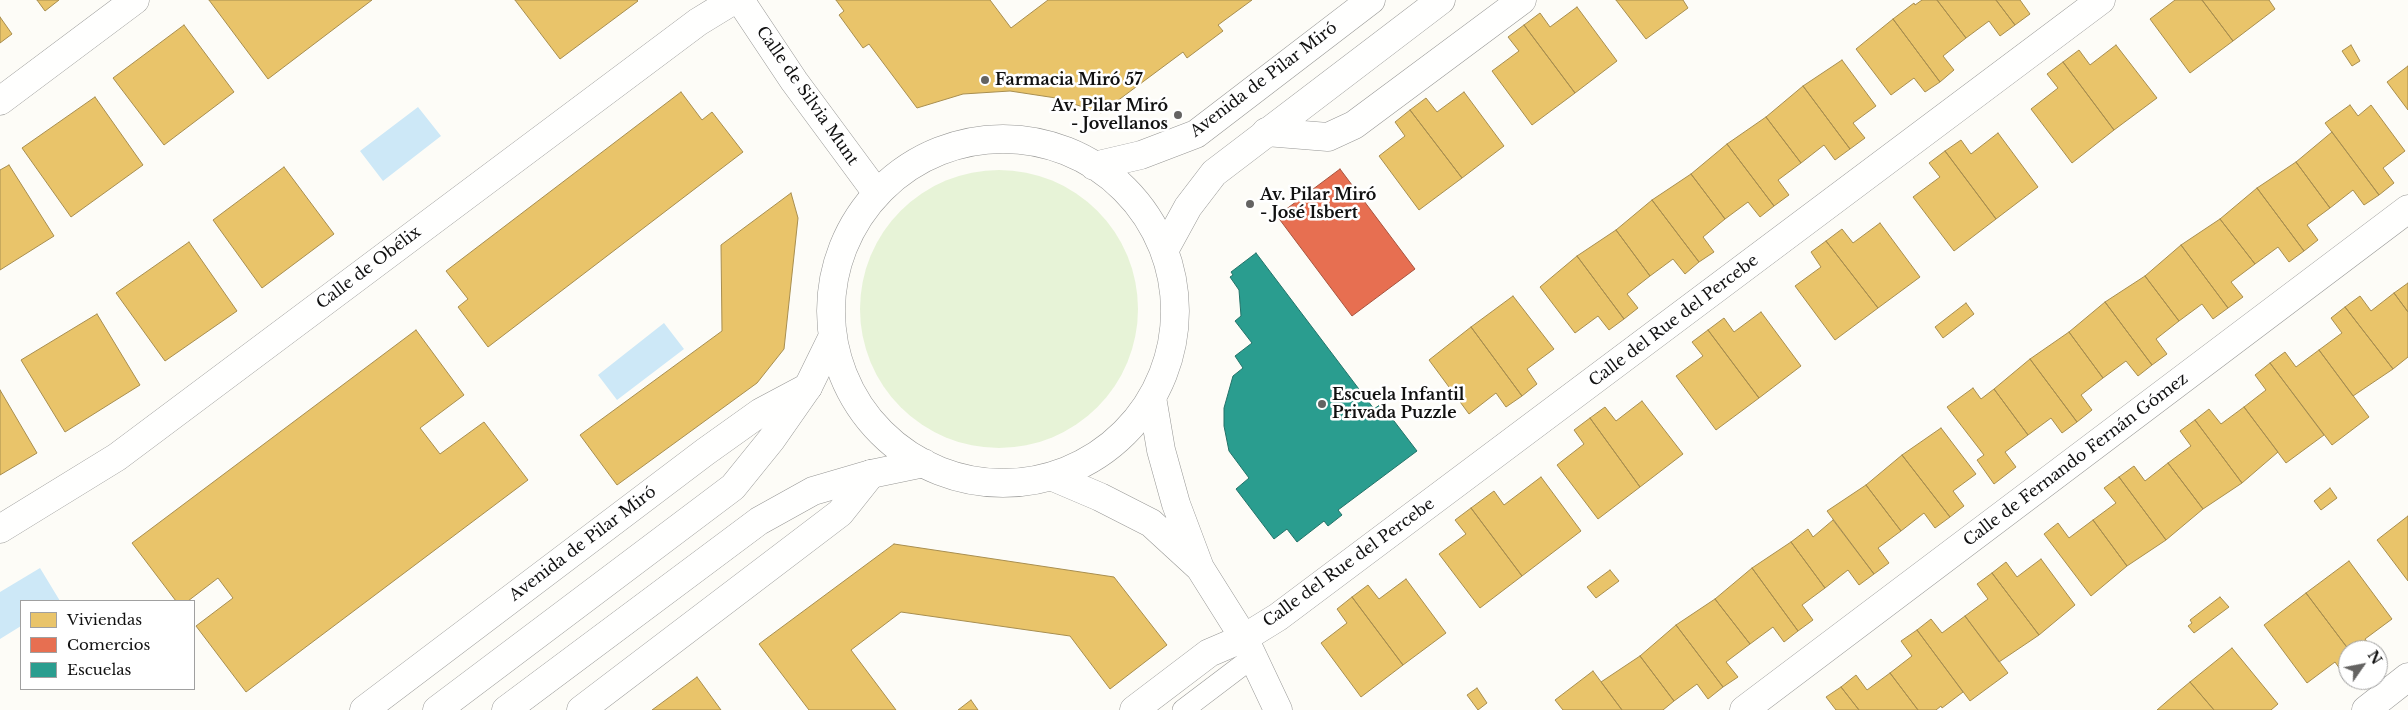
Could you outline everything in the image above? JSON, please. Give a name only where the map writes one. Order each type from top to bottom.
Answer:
[{"type":"street","points":[[0,101],[134,0]]},
{"type":"street","name":"Calle de Obélix","points":[[0,529],[116,457],[690,28],[734,0]]},
{"type":"street","name":"Calle de Silvia Munt","points":[[740,0],[794,81],[876,192]]},
{"type":"street","name":"Avenida de Pilar Miró","points":[[1094,166],[1141,154],[1196,134],[1371,0]]},
{"type":"street","points":[[1165,249],[1188,207],[1214,173],[1441,0]]},
{"type":"street","points":[[1266,132],[1328,137],[1354,125],[1522,0]]},
{"type":"street","name":"Calle del Rue del Percebe","points":[[1134,710],[1210,653],[1248,647],[1278,617],[2102,0]]},
{"type":"street","points":[[1002,137],[1060,148],[1094,166],[1122,189],[1147,216],[1165,249],[1176,294],[1173,337],[1164,375],[1154,403],[1127,434],[1105,452],[1053,477],[1021,484],[976,480],[924,463],[887,437],[862,408],[846,380],[833,336],[831,303],[835,271],[850,226],[876,192],[904,167],[959,142],[1002,137]]},
{"type":"street","name":"Calle de Fernando Fernán Gómez","points":[[1744,710],[2408,209]]},
{"type":"street","points":[[437,710],[733,487],[771,440],[808,387],[833,336]]},
{"type":"street","name":"Avenida de Pilar Miró","points":[[364,710],[705,452],[762,412],[808,387]]},
{"type":"street","points":[[1154,403],[1161,450],[1176,504],[1200,568],[1248,647],[1278,710]]},
{"type":"street","points":[[506,710],[759,521],[812,491],[871,474],[924,463]]},
{"type":"street","points":[[581,710],[840,513],[871,474]]},
{"type":"street","points":[[1053,477],[1100,497],[1151,524],[1200,568]]},
{"type":"street","points":[[2366,710],[2408,677]]},
{"type":"lane","points":[[1183,710],[1248,647]]},
{"type":"green space","points":[[999,170],[1039,176],[1065,186],[1087,201],[1107,221],[1122,243],[1128,256],[1135,282],[1138,309],[1132,349],[1122,375],[1107,397],[1087,417],[1065,432],[1052,438],[1026,445],[999,448],[959,442],[933,432],[911,417],[891,397],[876,375],[870,362],[863,336],[860,309],[866,269],[876,243],[891,221],[911,201],[933,186],[946,180],[972,173]]},
{"type":"water","points":[[418,107],[441,136],[383,181],[360,151]]},
{"type":"water","points":[[664,323],[684,349],[617,400],[598,375]]},
{"type":"water","points":[[40,568],[59,600],[20,600],[20,627],[0,639],[0,592]]},
{"type":"building: Viviendas","points":[[37,0],[59,0],[45,11]]},
{"type":"building: Viviendas","points":[[209,0],[372,0],[268,79]]},
{"type":"building: Viviendas","points":[[515,0],[637,0],[638,1],[560,59]]},
{"type":"building: Viviendas","points":[[836,0],[990,0],[1011,28],[1048,0],[1252,0],[1218,25],[1223,31],[1187,58],[1183,52],[1101,113],[1056,98],[1010,91],[963,94],[917,108],[869,44],[863,48],[839,15],[844,11]]},
{"type":"building: Viviendas","points":[[1616,0],[1683,0],[1688,8],[1646,39]]},
{"type":"building: Viviendas","points":[[1922,0],[1937,0],[1966,38],[1943,56],[1954,70],[1940,82],[1893,19],[1914,3],[1915,5]]},
{"type":"building: Viviendas","points":[[1937,0],[1996,0],[2015,25],[2000,36],[1989,21],[1966,38]]},
{"type":"building: Viviendas","points":[[1996,0],[2020,0],[2030,14],[2015,25]]},
{"type":"building: Viviendas","points":[[2175,0],[2202,0],[2233,41],[2190,73],[2150,19]]},
{"type":"building: Viviendas","points":[[2202,0],[2269,0],[2275,9],[2233,41]]},
{"type":"building: Viviendas","points":[[1577,7],[1617,61],[1575,93],[1524,25],[1540,13],[1550,27]]},
{"type":"building: Viviendas","points":[[0,17],[12,34],[0,43]]},
{"type":"building: Viviendas","points":[[1893,19],[1940,82],[1925,92],[1914,78],[1891,95],[1856,49]]},
{"type":"building: Viviendas","points":[[184,25],[234,92],[164,145],[113,78]]},
{"type":"building: Viviendas","points":[[1524,25],[1575,93],[1532,125],[1492,71],[1519,51],[1508,37]]},
{"type":"building: Viviendas","points":[[2116,45],[2157,98],[2114,130],[2063,62],[2079,50],[2090,65]]},
{"type":"building: Viviendas","points":[[2351,45],[2360,61],[2352,66],[2342,51]]},
{"type":"building: Viviendas","points":[[1842,60],[1876,106],[1853,123],[1865,138],[1850,149],[1803,86]]},
{"type":"building: Viviendas","points":[[2063,62],[2114,130],[2072,163],[2031,109],[2058,88],[2047,74]]},
{"type":"building: Viviendas","points":[[2408,66],[2408,110],[2387,82]]},
{"type":"building: Viviendas","points":[[1803,86],[1850,149],[1835,160],[1824,145],[1801,163],[1766,117]]},
{"type":"building: Viviendas","points":[[681,92],[702,120],[712,112],[743,152],[488,347],[458,307],[468,299],[446,271]]},
{"type":"building: Viviendas","points":[[1464,92],[1504,146],[1462,178],[1410,110],[1426,98],[1437,112]]},
{"type":"building: Viviendas","points":[[95,97],[143,165],[71,217],[22,148]]},
{"type":"building: Viviendas","points":[[2350,105],[2358,116],[2371,105],[2405,151],[2383,168],[2394,183],[2379,195],[2325,123]]},
{"type":"building: Viviendas","points":[[1410,110],[1462,178],[1419,210],[1379,156],[1405,136],[1395,122]]},
{"type":"building: Viviendas","points":[[1766,117],[1801,163],[1778,180],[1789,195],[1774,206],[1727,144]]},
{"type":"building: Viviendas","points":[[2332,132],[2379,195],[2364,205],[2353,190],[2330,208],[2296,162]]},
{"type":"building: Viviendas","points":[[1998,133],[2038,187],[1996,219],[1945,151],[1961,140],[1971,154]]},
{"type":"building: Viviendas","points":[[1727,144],[1774,206],[1760,217],[1748,202],[1725,219],[1691,174]]},
{"type":"building: Viviendas","points":[[1945,151],[1996,219],[1954,251],[1913,197],[1940,177],[1929,163]]},
{"type":"building: Viviendas","points":[[2296,162],[2330,208],[2307,225],[2318,240],[2304,251],[2257,188]]},
{"type":"building: Viviendas","points":[[9,165],[54,236],[0,270],[0,170]]},
{"type":"building: Viviendas","points":[[284,167],[334,234],[262,288],[213,220]]},
{"type":"building: Viviendas","points":[[1691,174],[1725,219],[1703,237],[1714,252],[1699,262],[1652,200]]},
{"type":"building: Viviendas","points":[[2257,188],[2304,251],[2289,262],[2278,247],[2255,264],[2220,219]]},
{"type":"building: Viviendas","points":[[791,193],[798,218],[784,349],[757,383],[617,485],[580,435],[722,331],[721,245]]},
{"type":"building: Viviendas","points":[[1652,200],[1699,262],[1685,274],[1673,259],[1650,276],[1616,230]]},
{"type":"building: Viviendas","points":[[2220,219],[2255,264],[2231,282],[2243,297],[2228,308],[2181,245]]},
{"type":"building: Viviendas","points":[[1880,223],[1920,277],[1878,308],[1826,241],[1842,229],[1853,243]]},
{"type":"building: Viviendas","points":[[1616,230],[1650,276],[1627,294],[1638,308],[1624,319],[1577,256]]},
{"type":"building: Viviendas","points":[[1826,241],[1878,308],[1835,340],[1795,286],[1821,267],[1811,252]]},
{"type":"building: Viviendas","points":[[189,242],[237,311],[165,361],[116,293]]},
{"type":"building: Viviendas","points":[[2181,245],[2228,308],[2213,319],[2202,304],[2179,321],[2145,276]]},
{"type":"building: Viviendas","points":[[1577,256],[1624,319],[1609,330],[1598,316],[1575,333],[1540,287]]},
{"type":"building: Viviendas","points":[[2145,276],[2179,321],[2156,339],[2167,354],[2152,365],[2105,302]]},
{"type":"building: Viviendas","points":[[2408,283],[2408,312],[2394,293]]},
{"type":"building: Viviendas","points":[[2394,293],[2408,312],[2408,357],[2393,369],[2345,307],[2360,296],[2371,311]]},
{"type":"building: Viviendas","points":[[1513,296],[1554,349],[1527,369],[1537,384],[1522,396],[1471,327]]},
{"type":"building: Viviendas","points":[[2105,302],[2152,365],[2138,376],[2126,361],[2103,378],[2069,332]]},
{"type":"building: Viviendas","points":[[1966,303],[1974,314],[1943,338],[1935,327]]},
{"type":"building: Viviendas","points":[[2345,307],[2393,369],[2353,396],[2319,350],[2342,333],[2331,318]]},
{"type":"building: Viviendas","points":[[1761,312],[1801,366],[1759,398],[1708,330],[1724,318],[1734,332]]},
{"type":"building: Viviendas","points":[[97,314],[140,385],[65,432],[21,360]]},
{"type":"building: Viviendas","points":[[1471,327],[1522,396],[1506,407],[1496,393],[1469,414],[1429,360]]},
{"type":"building: Viviendas","points":[[416,330],[464,395],[420,428],[440,454],[484,422],[528,480],[246,692],[196,626],[233,598],[218,578],[189,600],[175,600],[132,543]]},
{"type":"building: Viviendas","points":[[1708,330],[1759,398],[1716,430],[1676,376],[1703,356],[1692,342]]},
{"type":"building: Viviendas","points":[[2069,332],[2103,378],[2081,395],[2092,410],[2077,422],[2030,359]]},
{"type":"building: Viviendas","points":[[2319,350],[2369,417],[2332,445],[2270,363],[2285,352],[2296,367]]},
{"type":"building: Viviendas","points":[[2030,359],[2077,422],[2062,433],[2051,418],[2028,435],[1994,389]]},
{"type":"building: Viviendas","points":[[2270,363],[2324,435],[2286,463],[2244,407],[2266,390],[2255,375]]},
{"type":"building: Viviendas","points":[[1973,388],[1981,399],[1994,389],[2028,435],[2005,452],[2016,467],[1994,484],[1977,460],[1984,455],[1947,407]]},
{"type":"building: Viviendas","points":[[0,390],[37,453],[0,475]]},
{"type":"building: Viviendas","points":[[1642,401],[1683,454],[1640,487],[1590,418],[1605,407],[1616,421]]},
{"type":"building: Viviendas","points":[[2244,407],[2278,452],[2242,483],[2195,420],[2209,409],[2221,424]]},
{"type":"building: Viviendas","points":[[1590,418],[1640,487],[1598,519],[1557,465],[1584,444],[1574,430]]},
{"type":"building: Viviendas","points":[[2195,420],[2242,483],[2203,509],[2168,463],[2191,446],[2180,431]]},
{"type":"building: Viviendas","points":[[1941,428],[1976,474],[1953,491],[1964,506],[1950,517],[1902,455]]},
{"type":"building: Viviendas","points":[[1902,455],[1950,517],[1935,528],[1924,513],[1901,531],[1866,485]]},
{"type":"building: Viviendas","points":[[2168,463],[2203,509],[2166,540],[2119,477],[2134,466],[2145,481]]},
{"type":"building: Viviendas","points":[[1541,477],[1581,531],[1522,576],[1471,508],[1494,491],[1504,505]]},
{"type":"building: Viviendas","points":[[2119,477],[2166,540],[2127,566],[2093,520],[2116,503],[2104,488]]},
{"type":"building: Viviendas","points":[[1866,485],[1901,531],[1878,548],[1889,563],[1874,574],[1827,511]]},
{"type":"building: Viviendas","points":[[2330,488],[2337,498],[2321,510],[2314,501]]},
{"type":"building: Viviendas","points":[[1471,508],[1522,576],[1480,608],[1439,554],[1466,534],[1455,520]]},
{"type":"building: Viviendas","points":[[2408,516],[2408,581],[2377,540]]},
{"type":"building: Viviendas","points":[[1833,520],[1874,574],[1859,585],[1848,570],[1825,588],[1791,542],[1808,529],[1813,537]]},
{"type":"building: Viviendas","points":[[2093,520],[2127,566],[2091,596],[2044,534],[2058,523],[2069,538]]},
{"type":"building: Viviendas","points":[[1791,542],[1825,588],[1802,605],[1813,620],[1798,631],[1752,568]]},
{"type":"building: Viviendas","points":[[894,544],[1114,577],[1167,645],[1110,689],[1070,636],[901,612],[851,650],[896,710],[809,710],[759,644]]},
{"type":"building: Viviendas","points":[[2041,559],[2075,605],[2039,635],[1992,573],[2006,562],[2017,577]]},
{"type":"building: Viviendas","points":[[2349,561],[2392,619],[2366,640],[2341,640],[2306,593]]},
{"type":"building: Viviendas","points":[[1752,568],[1798,631],[1784,642],[1773,627],[1750,644],[1715,599]]},
{"type":"building: Viviendas","points":[[1610,570],[1619,581],[1596,598],[1587,587]]},
{"type":"building: Viviendas","points":[[1992,573],[2039,635],[1999,662],[1965,616],[1988,599],[1977,584]]},
{"type":"building: Viviendas","points":[[1406,579],[1446,633],[1403,665],[1352,597],[1368,585],[1379,599]]},
{"type":"building: Viviendas","points":[[2306,593],[2341,640],[2338,640],[2338,666],[2335,662],[2307,683],[2264,625]]},
{"type":"building: Viviendas","points":[[1352,597],[1403,665],[1361,697],[1321,643],[1347,623],[1337,609]]},
{"type":"building: Viviendas","points":[[2220,597],[2229,607],[2194,633],[2188,626],[2192,623],[2190,620]]},
{"type":"building: Viviendas","points":[[1715,599],[1750,644],[1726,662],[1738,677],[1723,687],[1676,625]]},
{"type":"building: Viviendas","points":[[1965,616],[2008,673],[1970,701],[1917,630],[1931,619],[1942,633]]},
{"type":"building: Viviendas","points":[[1676,625],[1723,687],[1708,699],[1697,684],[1674,701],[1640,656]]},
{"type":"building: Viviendas","points":[[1917,630],[1963,692],[1942,708],[1941,706],[1936,710],[1918,710],[1890,673],[1912,656],[1901,641]]},
{"type":"building: Viviendas","points":[[2232,648],[2278,704],[2271,710],[2214,710],[2190,682]]},
{"type":"building: Viviendas","points":[[1640,656],[1674,701],[1663,710],[1622,710],[1601,682]]},
{"type":"building: Viviendas","points":[[1593,671],[1622,710],[1563,710],[1555,700]]},
{"type":"building: Viviendas","points":[[1890,673],[1918,710],[1859,710],[1841,687],[1856,675],[1867,690]]},
{"type":"building: Viviendas","points":[[697,677],[721,710],[652,710]]},
{"type":"building: Viviendas","points":[[2190,682],[2214,710],[2157,710],[2172,697]]},
{"type":"building: Viviendas","points":[[1841,687],[1859,710],[1836,710],[1826,697]]},
{"type":"building: Viviendas","points":[[1477,688],[1487,703],[1478,710],[1467,695]]},
{"type":"building: Viviendas","points":[[971,700],[978,710],[958,710]]},
{"type":"building: Comercios","points":[[1340,169],[1415,269],[1352,316],[1277,216]]},
{"type":"building: Escuelas","points":[[1256,253],[1374,409],[1381,404],[1417,451],[1338,510],[1342,515],[1328,526],[1324,521],[1297,542],[1287,529],[1274,539],[1236,489],[1249,478],[1229,451],[1224,426],[1224,408],[1233,376],[1243,368],[1235,356],[1252,343],[1235,321],[1241,316],[1239,290],[1230,277],[1233,275],[1231,272]]},
{"type":"place","name":"Farmacia Miró 57","points":[[985,80]]},
{"type":"place","name":"Av. Pilar Miró - Jovellanos","points":[[1178,115]]},
{"type":"place","name":"Av. Pilar Miró - José Isbert","points":[[1250,204]]},
{"type":"place","name":"Escuela Infantil Privada Puzzle","points":[[1322,404]]}]
